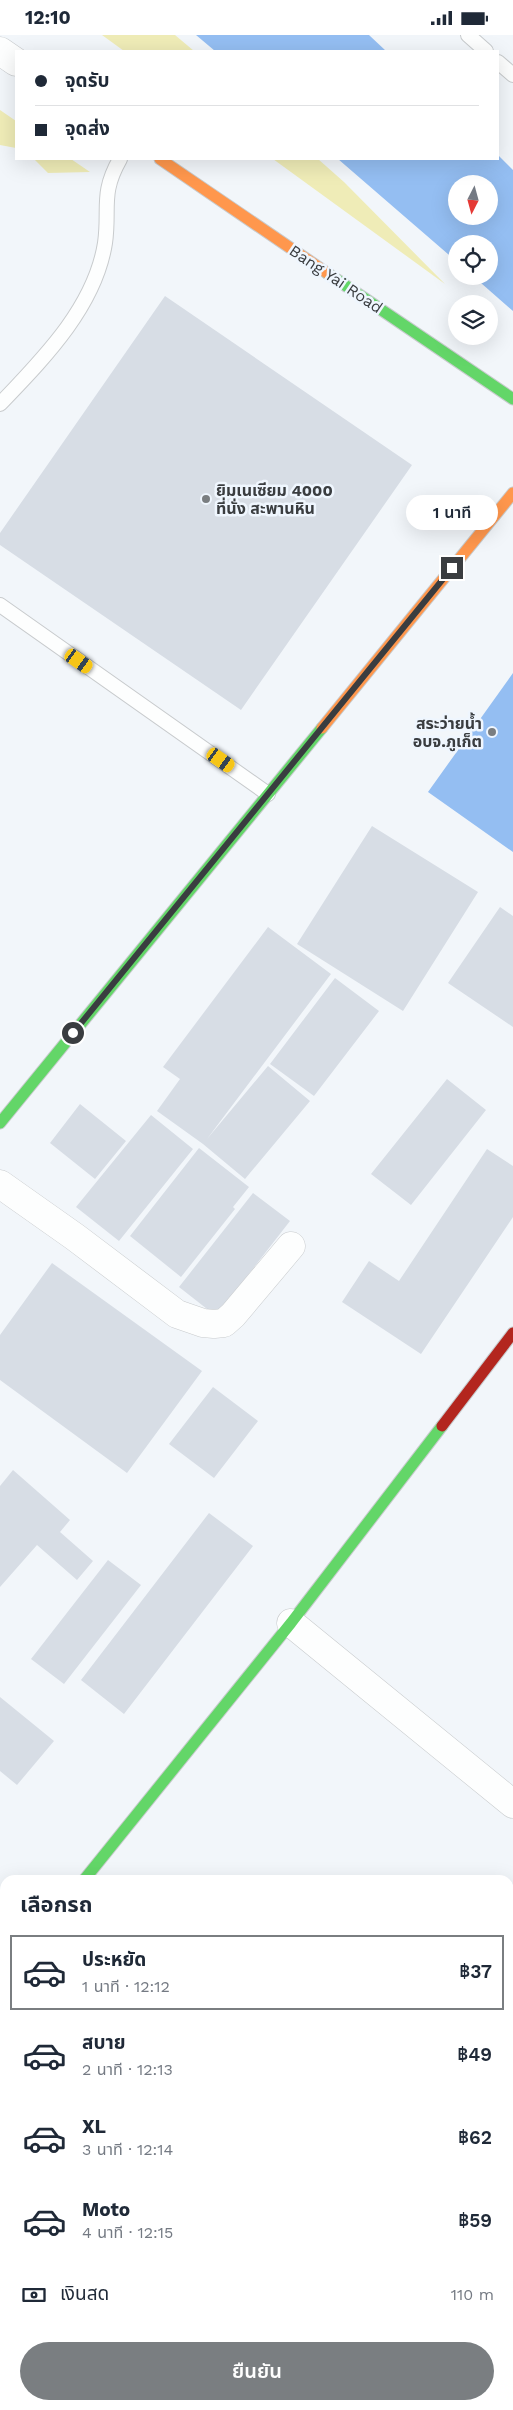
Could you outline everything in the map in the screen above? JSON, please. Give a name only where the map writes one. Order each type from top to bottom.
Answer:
[{"type":"street","points":[[0,51],[15,60]]},
{"type":"street","name":"Bang Yai Road","points":[[161,160],[513,399]]},
{"type":"street","points":[[0,1123],[513,493]]},
{"type":"street","points":[[0,1184],[76,1237],[177,1315],[203,1323],[224,1323],[234,1315],[291,1246]]},
{"type":"street","points":[[88,1875],[291,1623],[513,1333]]},
{"type":"street","points":[[291,1623],[513,1804]]},
{"type":"lane","points":[[468,35],[485,50]]},
{"type":"lane","points":[[499,63],[513,75]]},
{"type":"lane","points":[[0,404],[34,368],[77,314],[94,280],[105,243],[108,185],[120,160]]},
{"type":"lane","points":[[0,605],[268,794]]},
{"type":"shaded area","points":[[102,35],[175,35],[193,50],[123,50]]},
{"type":"shaded area","points":[[0,110],[15,120],[15,148],[0,145]]},
{"type":"shaded area","points":[[35,160],[72,160],[90,172],[48,173]]},
{"type":"shaded area","points":[[274,160],[319,160],[344,182],[445,284]]},
{"type":"water","points":[[196,35],[369,35],[385,50],[214,50]]},
{"type":"water","points":[[499,156],[513,170],[513,311],[498,298],[498,295],[495,295],[483,285],[498,285],[498,235],[448,235],[448,254],[339,160],[499,160]]},
{"type":"water","name":"สระว่ายน้ำ อบจ.ภูเก็ต","points":[[513,673],[513,852],[428,792]]},
{"type":"building","name":"ยิมเนเซียม 4000 ที่นั่ง สะพานหิน","points":[[165,296],[412,465],[241,710],[0,545],[0,533]]},
{"type":"building","points":[[372,826],[478,892],[403,1011],[297,944]]},
{"type":"building","points":[[500,907],[513,916],[513,1027],[448,983]]},
{"type":"building","points":[[268,927],[331,974],[207,1139],[268,1066],[310,1101],[245,1179],[203,1144],[157,1111],[180,1079],[163,1067]]},
{"type":"building","points":[[335,978],[379,1011],[314,1096],[270,1064]]},
{"type":"building","points":[[447,1079],[486,1110],[411,1205],[371,1174]]},
{"type":"building","points":[[80,1104],[126,1141],[95,1179],[50,1143]]},
{"type":"building","points":[[151,1115],[193,1149],[119,1241],[76,1207]]},
{"type":"building","points":[[199,1148],[249,1187],[233,1207],[235,1209],[181,1277],[130,1236]]},
{"type":"building","points":[[487,1149],[513,1166],[513,1217],[421,1354],[342,1302],[369,1261],[399,1281]]},
{"type":"building","points":[[253,1193],[290,1221],[216,1316],[179,1287]]},
{"type":"building","points":[[52,1263],[202,1371],[127,1473],[0,1380],[0,1335]]},
{"type":"building","points":[[213,1387],[258,1421],[214,1478],[169,1444]]},
{"type":"building","points":[[13,1470],[70,1520],[60,1532],[93,1561],[77,1580],[37,1545],[0,1587],[0,1486]]},
{"type":"building","points":[[209,1513],[253,1546],[124,1714],[81,1680]]},
{"type":"building","points":[[108,1560],[141,1585],[64,1684],[31,1659]]},
{"type":"building","points":[[0,1697],[54,1741],[17,1785],[0,1771]]},
{"type":"traffic: fast","points":[[327,273],[513,399]]},
{"type":"traffic: fast","points":[[0,1123],[322,728]]},
{"type":"traffic: fast","points":[[88,1875],[291,1623],[442,1426]]},
{"type":"traffic: slow","points":[[161,160],[327,273]]},
{"type":"traffic: slow","points":[[322,728],[513,493]]},
{"type":"traffic: jam","points":[[442,1426],[513,1333]]},
{"type":"place","name":"ยิมเนเซียม 4000 ที่นั่ง สะพานหิน","points":[[206,499]]},
{"type":"place","name":"สระว่ายน้ำ อบจ.ภูเก็ต","points":[[492,732]]},
{"type":"route","points":[[73,1033],[452,568]]}]
